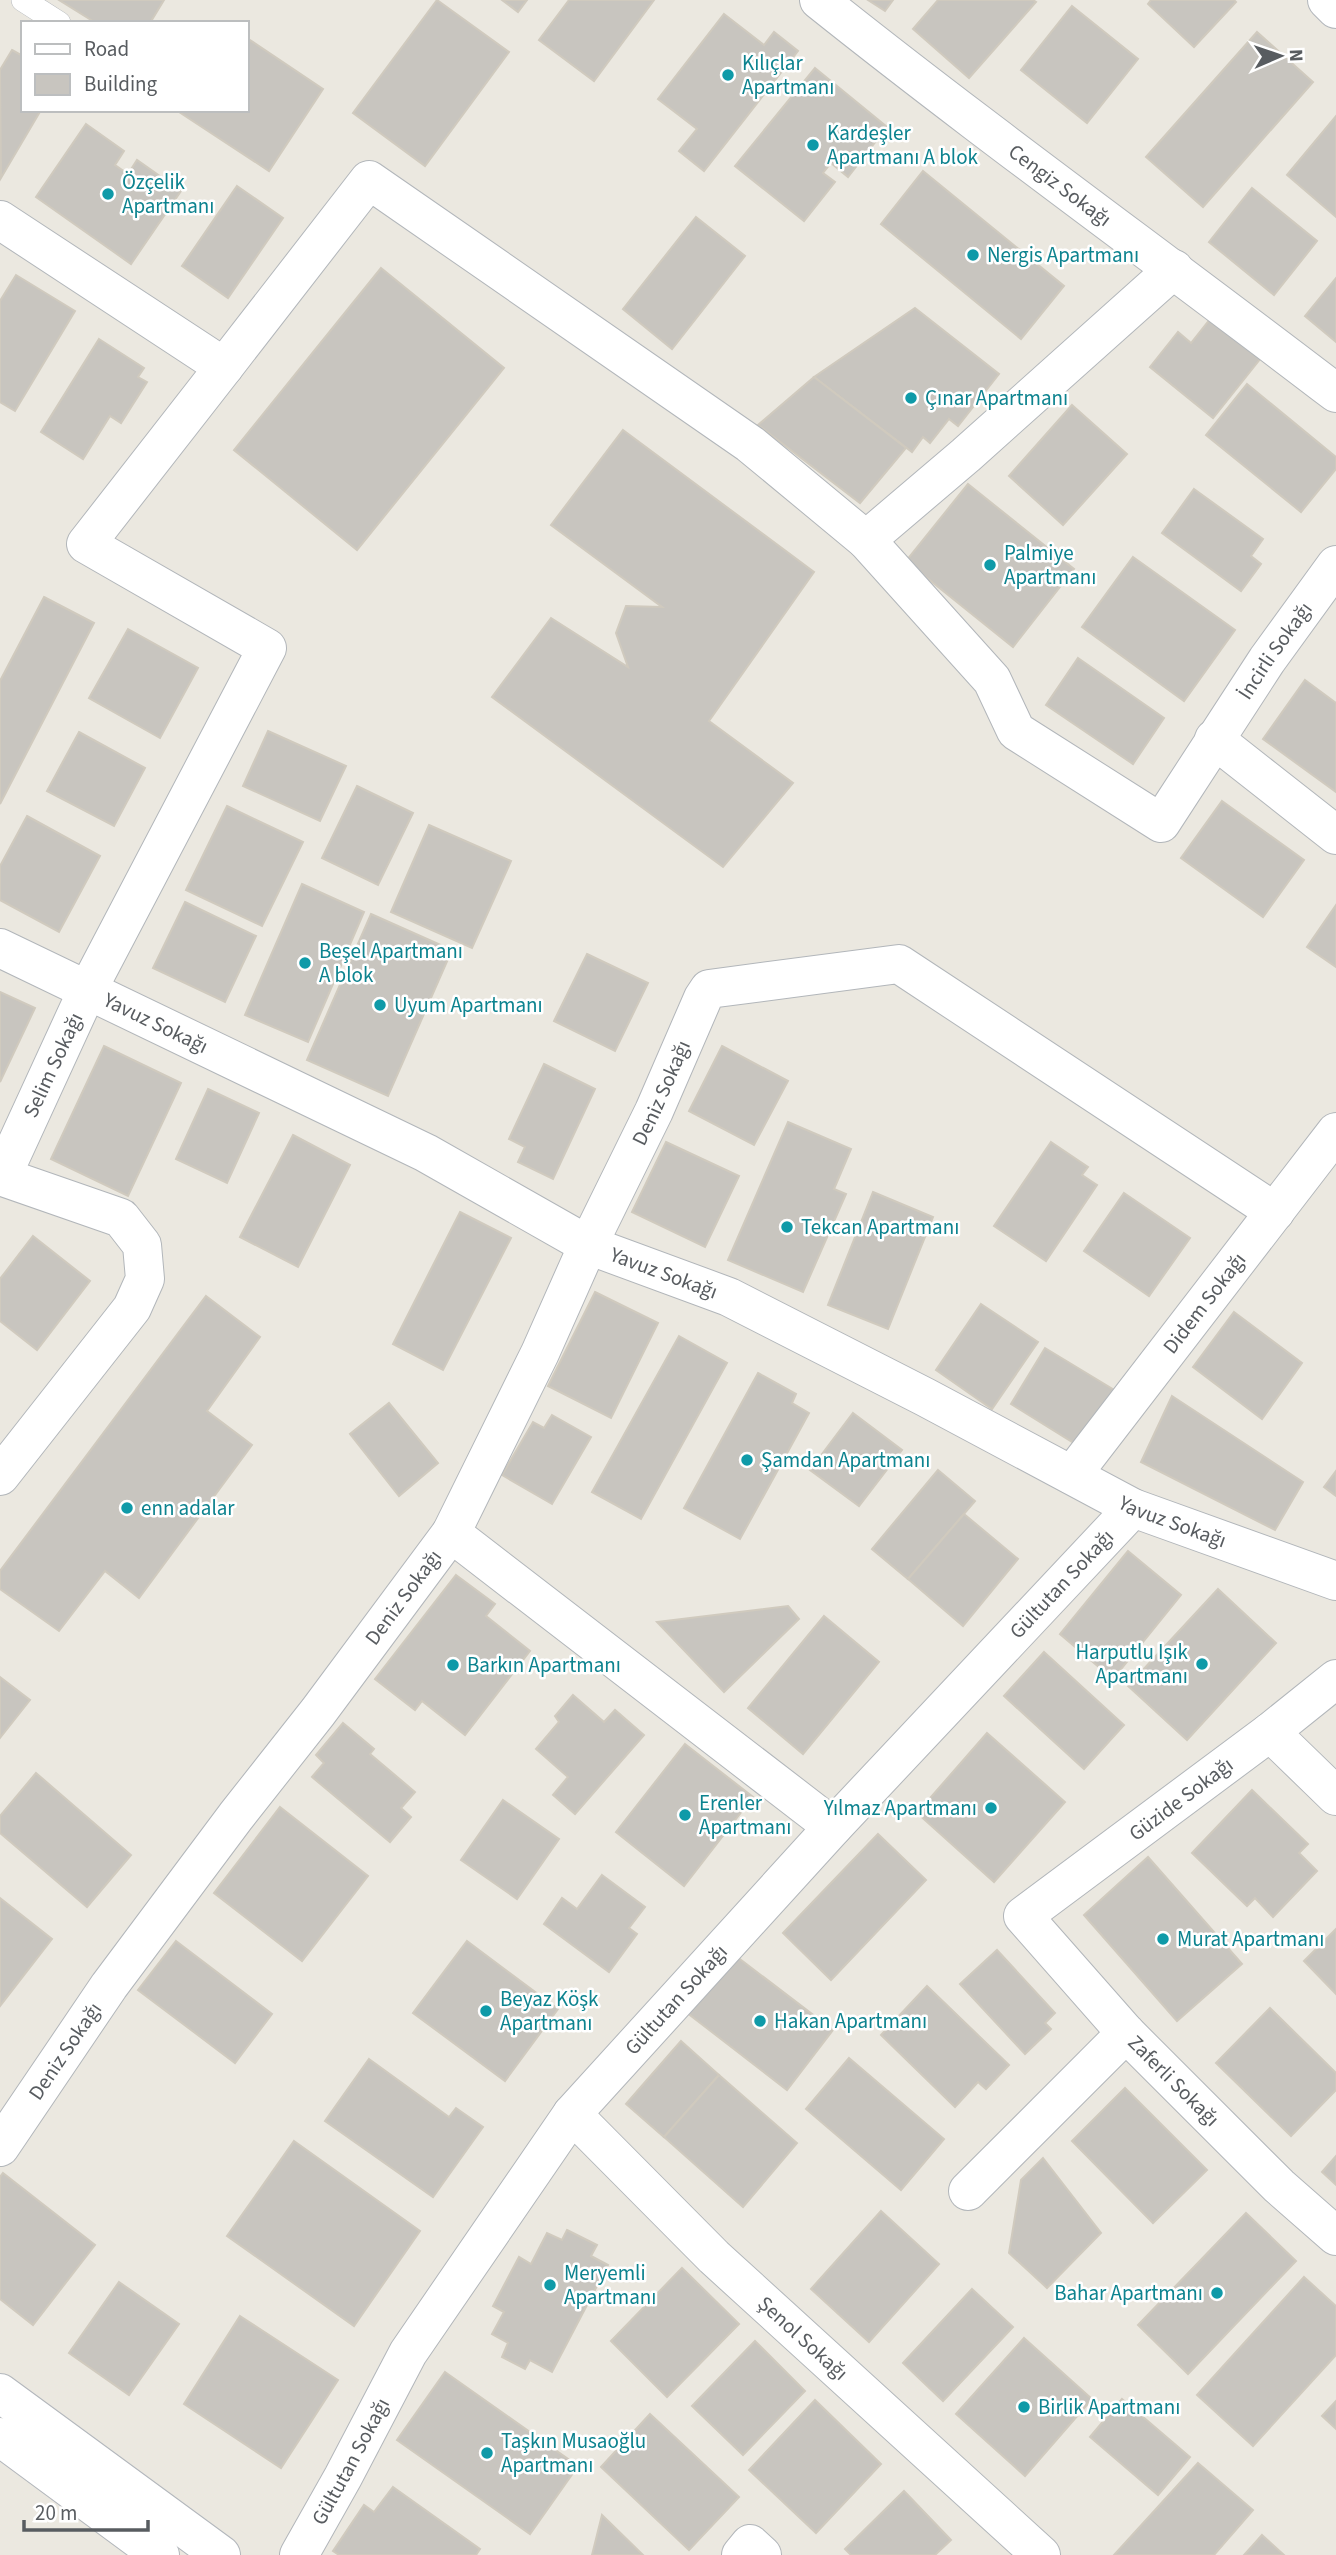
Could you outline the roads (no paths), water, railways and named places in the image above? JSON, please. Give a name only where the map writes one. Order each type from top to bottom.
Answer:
[{"type":"street","name":"Cengiz Sokağı","points":[[819,0],[911,74],[1336,393]]},
{"type":"street","points":[[1326,0],[1336,9]]},
{"type":"street","points":[[0,220],[224,367],[369,180],[750,444],[866,540],[966,455],[1174,269]]},
{"type":"street","name":"Selim Sokağı","points":[[1,1176],[87,992],[267,648],[86,544],[224,367]]},
{"type":"street","name":"İncirli Sokağı","points":[[866,540],[992,680],[1016,732],[1161,823],[1267,660],[1336,565]]},
{"type":"street","points":[[1214,739],[1336,835]]},
{"type":"street","name":"Yavuz Sokağı","points":[[0,948],[426,1153],[588,1245],[729,1297],[1133,1508],[1336,1581]]},
{"type":"street","name":"Deniz Sokağı","points":[[0,2147],[109,1986],[451,1533],[540,1353],[709,989],[899,964],[1275,1212]]},
{"type":"street","name":"Didem Sokağı","points":[[1072,1475],[1336,1132]]},
{"type":"street","points":[[0,1476],[132,1308],[145,1279],[142,1245],[121,1218],[1,1176]]},
{"type":"street","name":"Gültutan Sokağı","points":[[299,2555],[408,2353],[572,2114],[833,1827],[1133,1508]]},
{"type":"street","points":[[451,1533],[833,1827]]},
{"type":"street","name":"Güzide Sokağı","points":[[1023,1916],[1270,1732],[1336,1679]]},
{"type":"street","points":[[1270,1732],[1336,1796]]},
{"type":"street","name":"Zaferli Sokağı","points":[[1023,1916],[1126,2033],[1279,2186],[1336,2236]]},
{"type":"street","points":[[968,2191],[1126,2033]]},
{"type":"street","name":"Şenol Sokağı","points":[[572,2114],[714,2257],[1041,2555]]},
{"type":"street","points":[[0,2393],[221,2555]]},
{"type":"street","points":[[0,2437],[160,2555]]},
{"type":"street","points":[[741,2555],[750,2543],[762,2555]]},
{"type":"lane","points":[[23,0],[56,21]]},
{"type":"place","name":"Kılıçlar Apartmanı","points":[[728,75]]},
{"type":"place","name":"Kardeşler Apartmanı A blok","points":[[813,145]]},
{"type":"place","name":"Özçelik Apartmanı","points":[[108,194]]},
{"type":"place","name":"Nergis Apartmanı","points":[[973,255]]},
{"type":"place","name":"Çınar Apartmanı","points":[[911,398]]},
{"type":"place","name":"Palmiye Apartmanı","points":[[990,565]]},
{"type":"place","name":"Beşel Apartmanı A blok","points":[[305,963]]},
{"type":"place","name":"Uyum Apartmanı","points":[[380,1005]]},
{"type":"place","name":"Tekcan Apartmanı","points":[[787,1227]]},
{"type":"place","name":"Şamdan Apartmanı","points":[[747,1460]]},
{"type":"place","name":"enn adalar","points":[[127,1508]]},
{"type":"place","name":"Harputlu Işık Apartmanı","points":[[1202,1664]]},
{"type":"place","name":"Barkın Apartmanı","points":[[453,1665]]},
{"type":"place","name":"Yılmaz Apartmanı","points":[[991,1808]]},
{"type":"place","name":"Erenler Apartmanı","points":[[685,1815]]},
{"type":"place","name":"Murat Apartmanı","points":[[1163,1939]]},
{"type":"place","name":"Beyaz Köşk Apartmanı","points":[[486,2011]]},
{"type":"place","name":"Hakan Apartmanı","points":[[760,2021]]},
{"type":"place","name":"Meryemli Apartmanı","points":[[550,2285]]},
{"type":"place","name":"Bahar Apartmanı","points":[[1217,2293]]},
{"type":"place","name":"Birlik Apartmanı","points":[[1024,2407]]},
{"type":"place","name":"Taşkın Musaoğlu Apartmanı","points":[[487,2453]]}]
